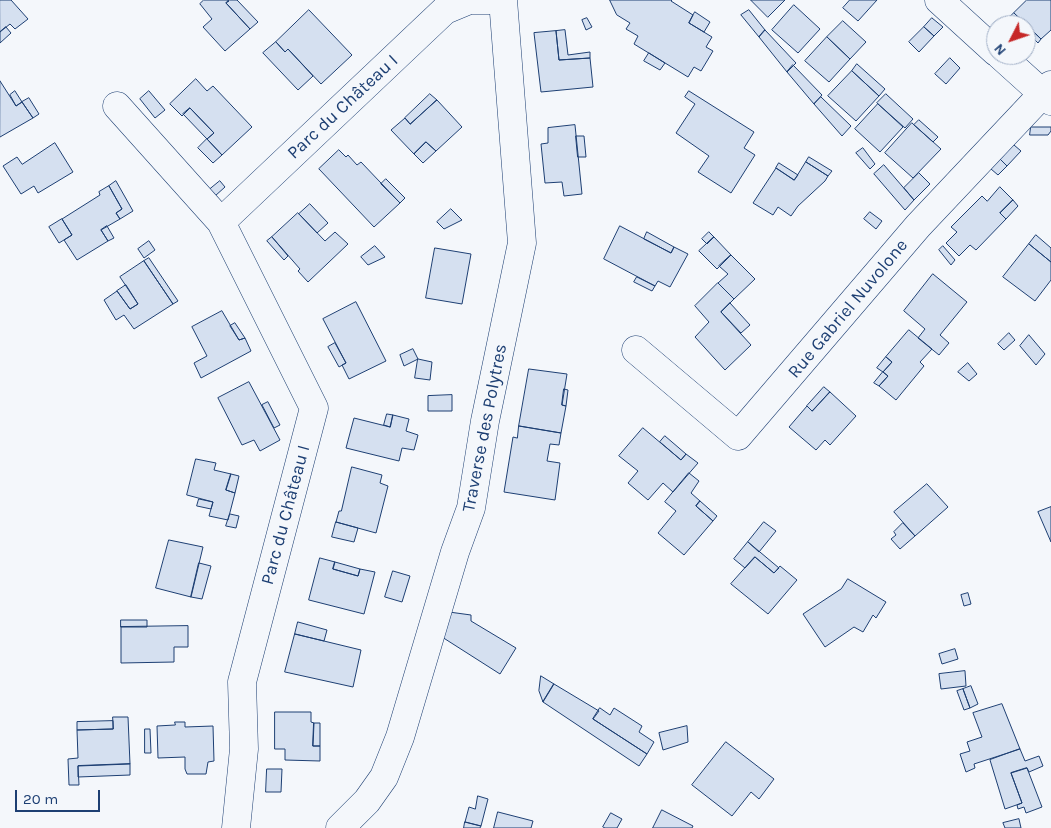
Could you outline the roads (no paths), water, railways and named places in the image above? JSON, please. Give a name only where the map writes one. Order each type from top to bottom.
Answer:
[{"type":"street","points":[[469,0],[496,0]]},
{"type":"street","name":"Parc du Château I","points":[[221,222],[445,10],[469,0]]},
{"type":"street","name":"Traverse des Polytres","points":[[340,828],[367,801],[384,777],[400,737],[455,552],[471,508],[485,421],[522,243],[503,0]]},
{"type":"street","points":[[939,0],[986,43]]},
{"type":"street","points":[[1012,65],[1048,94]]},
{"type":"street","name":"Rue Gabriel Nuvolone","points":[[636,350],[738,436],[918,226],[1048,94]]},
{"type":"street","name":"Parc du Château I","points":[[117,106],[221,222],[314,408],[242,682],[244,748],[236,828]]}]
